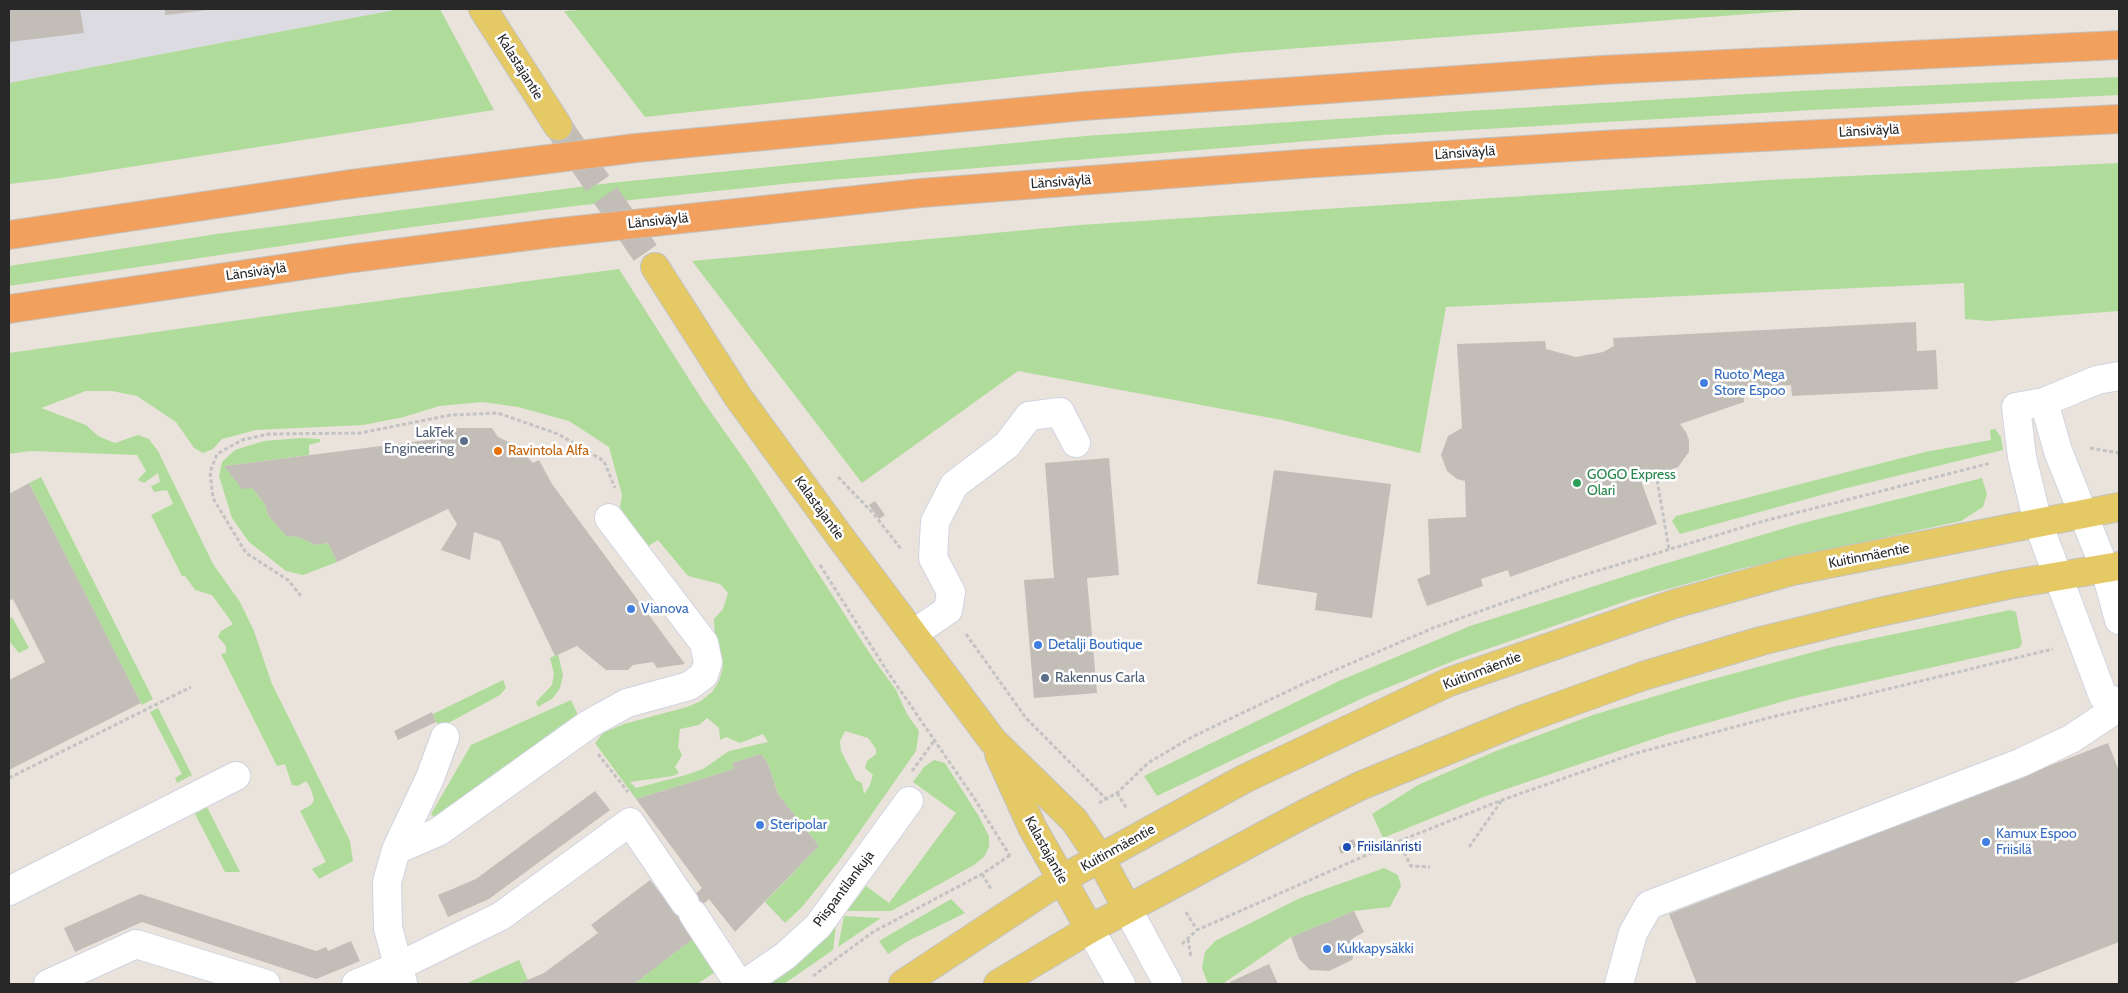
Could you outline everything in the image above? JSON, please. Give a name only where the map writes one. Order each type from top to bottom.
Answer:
[{"type":"highway","points":[[9,235],[344,185],[636,148],[1084,106],[1602,70],[2119,45]]},
{"type":"highway","name":"Länsiväylä","points":[[9,309],[347,259],[552,233],[921,192],[1604,144],[2119,119]]},
{"type":"main road","name":"Kalastajantie","points":[[483,9],[558,126]]},
{"type":"main road","name":"Kalastajantie","points":[[655,267],[738,397],[993,741],[1074,820],[1100,858],[1127,908]]},
{"type":"main road","name":"Kuitinmäentie","points":[[904,984],[1062,879],[1244,779],[1449,682],[1674,604],[1792,570],[2119,507]]},
{"type":"main road","points":[[998,984],[1127,908],[1304,814],[1360,786],[1524,719],[1643,676],[1761,641],[1875,613],[2007,585],[2112,567]]},
{"type":"main road","name":"Kalastajantie","points":[[993,741],[1032,827],[1090,929]]},
{"type":"street","points":[[2119,376],[2098,380],[2044,402],[2016,407],[2022,457],[2038,523],[2102,696],[2119,703]]},
{"type":"street","points":[[2044,402],[2058,451],[2083,514],[2112,567],[2119,620]]},
{"type":"street","points":[[914,634],[948,610],[951,592],[933,558],[935,522],[954,485],[1008,445],[1029,416],[1060,412],[1076,443]]},
{"type":"street","points":[[396,850],[438,832],[589,724],[627,703],[689,686],[704,675],[708,662],[704,643],[609,518]]},
{"type":"street","points":[[1619,984],[1633,933],[1649,905],[2020,763],[2068,749],[2119,707]]},
{"type":"street","points":[[400,976],[388,928],[387,882],[396,850],[430,778],[445,737]]},
{"type":"street","points":[[9,891],[236,776]]},
{"type":"street","name":"Piispantilankuja","points":[[744,984],[785,956],[818,926],[909,801]]},
{"type":"street","points":[[356,984],[400,976],[501,916],[630,822],[738,984]]},
{"type":"street","points":[[1127,908],[1168,984]]},
{"type":"street","points":[[1090,929],[1120,984]]},
{"type":"street","points":[[48,984],[136,944],[266,984]]},
{"type":"path","points":[[301,596],[288,580],[246,553],[213,498],[210,472],[216,454],[242,440],[269,434],[360,433],[451,414],[498,413],[558,434],[604,461],[615,486],[614,506],[609,518]]},
{"type":"path","points":[[2058,451],[2079,446],[2119,453]]},
{"type":"path","points":[[948,610],[1026,718],[1106,799],[1118,793],[1148,763],[1192,737],[1303,684],[1433,628],[1570,579],[1764,520],[2022,457]]},
{"type":"path","points":[[835,474],[873,513],[902,550]]},
{"type":"path","points":[[1656,474],[1669,549]]},
{"type":"path","points":[[1180,946],[1196,930],[1398,842],[1502,800],[1633,754],[1768,718],[2083,641]]},
{"type":"path","points":[[9,778],[191,687]]},
{"type":"path","points":[[602,758],[629,794]]},
{"type":"path","points":[[1469,847],[1502,800]]},
{"type":"path","points":[[1398,842],[1411,866],[1430,866]]},
{"type":"path","points":[[808,980],[873,932],[982,874],[1010,856]]},
{"type":"shaded area","points":[[9,9],[400,9],[9,83]]},
{"type":"green space","points":[[400,9],[440,9],[494,110],[60,178],[9,184],[9,83]]},
{"type":"green space","points":[[596,9],[1815,9],[1235,53],[645,117],[564,11]]},
{"type":"green space","points":[[2119,77],[2119,95],[1813,110],[1383,135],[793,183],[574,206],[390,230],[9,286],[9,266],[217,234],[610,183],[850,159],[1085,136],[1304,121],[1798,91]]},
{"type":"green space","points":[[2119,163],[2119,311],[1988,321],[1965,319],[1964,283],[1446,307],[1420,453],[1282,420],[1018,371],[862,483],[692,261],[1080,225],[1768,180]]},
{"type":"green space","points":[[619,269],[703,401],[751,469],[872,657],[896,690],[907,714],[919,731],[916,751],[839,861],[802,907],[785,923],[765,902],[819,846],[778,794],[768,764],[761,754],[732,763],[734,769],[636,799],[595,743],[603,733],[624,724],[687,707],[701,701],[713,691],[719,681],[723,667],[715,639],[714,619],[723,609],[728,593],[720,584],[688,576],[658,540],[647,547],[619,513],[622,495],[609,447],[569,421],[518,407],[483,402],[439,406],[404,417],[363,425],[256,430],[222,439],[213,449],[203,453],[194,448],[176,422],[137,396],[112,391],[86,391],[41,408],[86,425],[98,436],[115,443],[138,435],[149,439],[158,451],[213,564],[240,602],[254,631],[272,684],[350,841],[353,861],[319,879],[312,869],[326,862],[300,811],[311,805],[314,800],[311,789],[306,781],[298,786],[292,785],[285,764],[277,766],[221,654],[226,653],[226,646],[218,637],[221,631],[233,624],[212,595],[195,590],[185,576],[182,576],[151,515],[173,504],[167,490],[154,492],[151,486],[160,482],[158,473],[144,483],[138,480],[146,471],[137,455],[30,451],[9,454],[9,353]],"holes":[[[707,718],[719,728],[720,740],[726,737],[740,743],[763,734],[768,742],[729,751],[703,769],[686,775],[636,788],[630,782],[673,776],[679,773],[675,767],[682,755],[678,747],[680,729],[699,725]],[[845,731],[868,738],[876,749],[876,754],[867,761],[865,768],[873,775],[869,787],[864,794],[862,783],[856,780],[841,751],[840,741]]]},
{"type":"green space","points":[[1995,429],[2001,437],[2003,450],[1843,489],[1680,534],[1672,521],[1676,516],[1925,452],[1991,440],[1990,430]]},
{"type":"green space","points":[[300,438],[320,439],[320,442],[309,445],[309,455],[225,466],[242,488],[252,488],[265,504],[268,515],[286,536],[298,537],[316,545],[328,543],[337,562],[303,575],[286,571],[249,542],[232,518],[219,476],[222,462],[235,450],[264,441]]},
{"type":"green space","points":[[41,477],[153,699],[142,705],[29,483]]},
{"type":"green space","points":[[1982,478],[1987,494],[1983,507],[1961,521],[1744,568],[1635,598],[1458,659],[1367,696],[1157,796],[1144,776],[1339,681],[1470,626],[1657,566],[1799,524]]},
{"type":"green space","points":[[2010,610],[2016,612],[2022,643],[2019,648],[1795,698],[1668,734],[1486,796],[1383,838],[1372,814],[1418,785],[1496,751],[1593,715],[1702,682],[1832,647]]},
{"type":"green space","points":[[12,617],[29,648],[19,653],[9,641],[9,619]]},
{"type":"green space","points":[[558,654],[563,675],[560,688],[553,698],[538,707],[536,702],[552,685],[554,674],[550,658]]},
{"type":"green space","points":[[503,680],[506,688],[500,695],[441,727],[436,722],[433,714]]},
{"type":"green space","points":[[571,700],[577,713],[577,720],[446,813],[434,817],[431,814],[471,745]]},
{"type":"green space","points":[[158,708],[192,775],[177,783],[175,778],[182,774],[150,712]]},
{"type":"green space","points":[[934,760],[945,763],[989,836],[989,847],[984,857],[974,865],[891,911],[847,911],[866,886],[889,903],[956,813],[913,782],[924,767]]},
{"type":"green space","points":[[206,805],[240,872],[225,872],[194,812]]},
{"type":"green space","points":[[1384,868],[1398,875],[1401,886],[1390,907],[1354,911],[1291,937],[1224,983],[1208,984],[1202,968],[1205,952],[1215,941],[1300,898]]},
{"type":"green space","points":[[951,899],[965,913],[908,941],[888,954],[879,941]]},
{"type":"green space","points":[[844,916],[881,918],[838,947]]},
{"type":"green space","points":[[836,925],[833,950],[784,984],[765,984]]},
{"type":"green space","points":[[694,938],[717,971],[697,984],[634,984]]},
{"type":"green space","points":[[519,960],[528,980],[518,984],[465,984]]},
{"type":"building","points":[[9,9],[80,9],[84,33],[9,42]]},
{"type":"building","points":[[165,9],[208,9],[208,10],[165,15]]},
{"type":"building","points":[[1916,322],[1917,351],[1936,350],[1938,389],[1792,396],[1791,385],[1743,387],[1744,402],[1680,424],[1689,440],[1689,452],[1678,467],[1670,470],[1638,473],[1657,524],[1510,577],[1508,570],[1481,579],[1483,586],[1427,606],[1417,579],[1430,574],[1428,519],[1466,517],[1465,481],[1457,479],[1447,471],[1441,455],[1448,436],[1462,428],[1457,344],[1545,341],[1546,349],[1576,357],[1603,352],[1614,346],[1613,338]]},
{"type":"building","points":[[450,428],[492,428],[498,437],[517,446],[533,463],[539,460],[552,484],[685,664],[657,668],[653,662],[633,665],[628,670],[606,670],[577,646],[555,656],[500,541],[474,532],[470,560],[441,550],[457,524],[448,509],[337,562],[328,543],[316,545],[298,537],[286,536],[268,515],[265,504],[252,488],[242,489],[224,466],[428,440]]},
{"type":"building","points":[[1109,458],[1119,575],[1087,578],[1097,693],[1034,698],[1024,580],[1054,578],[1045,463]]},
{"type":"building","points":[[1274,470],[1391,484],[1372,618],[1315,610],[1317,593],[1257,584]]},
{"type":"building","points":[[29,483],[141,703],[9,770],[9,680],[45,662],[13,599],[9,601],[9,494]]},
{"type":"building","points":[[875,501],[885,515],[879,519],[869,505]]},
{"type":"building","points":[[432,712],[436,722],[398,740],[394,731]]},
{"type":"building","name":"Kamux Espoo Friisilä","points":[[2108,743],[2119,771],[2119,942],[2011,984],[1697,984],[1669,914]]},
{"type":"building","points":[[761,754],[768,764],[778,794],[819,846],[735,932],[709,899],[683,923],[694,938],[634,984],[518,984],[544,973],[598,933],[591,925],[650,880],[675,912],[702,888],[636,799],[734,769],[732,763]]},
{"type":"building","points":[[595,791],[610,810],[489,899],[448,917],[438,895],[476,879]]},
{"type":"building","points":[[1353,839],[1357,846],[1341,854],[1338,847]]},
{"type":"building","points":[[140,894],[316,951],[326,947],[328,951],[351,941],[360,961],[316,979],[142,922],[75,952],[64,928]]},
{"type":"building","points":[[1354,911],[1364,932],[1353,938],[1356,947],[1352,960],[1329,971],[1310,970],[1299,959],[1291,937]]},
{"type":"building","points":[[1269,964],[1278,984],[1231,984],[1230,982]]},
{"type":"tunnel","points":[[558,126],[655,267]]},
{"type":"place","name":"Ruoto Mega Store Espoo","points":[[1704,383]]},
{"type":"place","name":"LakTek Engineering","points":[[464,441]]},
{"type":"place","name":"Ravintola Alfa","points":[[498,451]]},
{"type":"place","name":"GOGO Express Olari","points":[[1577,483]]},
{"type":"place","name":"Vianova","points":[[631,609]]},
{"type":"place","name":"Detalji Boutique","points":[[1038,645]]},
{"type":"place","name":"Rakennus Carla","points":[[1045,678]]},
{"type":"place","name":"Steripolar","points":[[760,825]]},
{"type":"place","name":"Kamux Espoo Friisilä","points":[[1986,842]]},
{"type":"place","name":"Friisilänristi","points":[[1347,847]]},
{"type":"place","name":"Kukkapysäkki","points":[[1327,949]]}]
